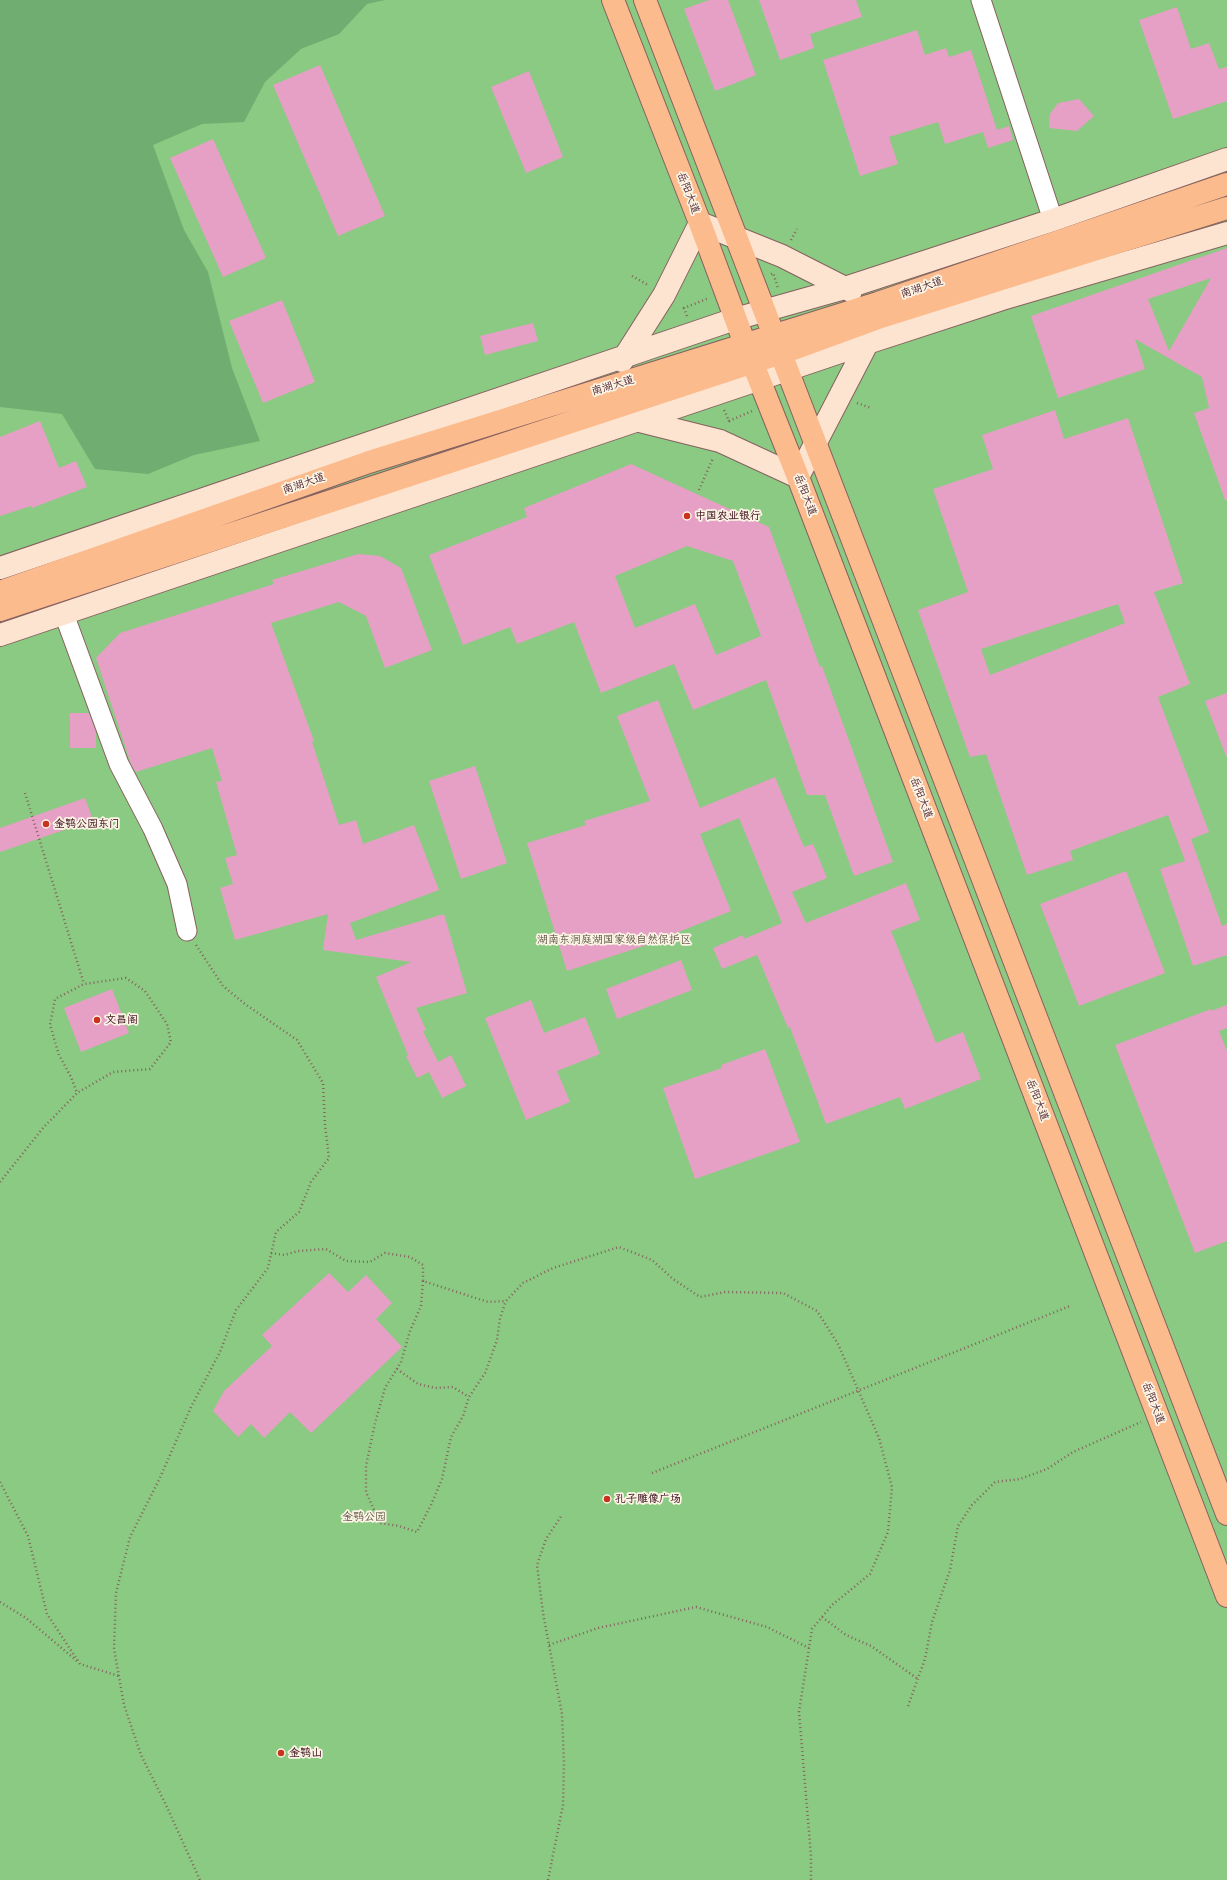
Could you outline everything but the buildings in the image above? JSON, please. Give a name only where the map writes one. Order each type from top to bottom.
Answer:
[{"type":"main road","name":"岳阳大道","points":[[613,0],[700,224],[735,319],[798,477],[1227,1596]]},
{"type":"main road","points":[[645,0],[1227,1512]]},
{"type":"main road","points":[[0,568],[735,319],[845,288],[1053,220],[1227,159]]},
{"type":"main road","name":"南湖大道","points":[[0,610],[780,353],[879,310],[1227,184]]},
{"type":"main road","name":"南湖大道","points":[[879,310],[1227,208]]},
{"type":"main road","points":[[601,389],[626,356],[664,295],[700,224],[782,256],[845,288],[879,310],[867,343],[798,477],[720,442],[602,411]]},
{"type":"main road","points":[[780,353],[867,343],[1002,299],[1227,233]]},
{"type":"main road","points":[[0,635],[637,420],[752,362]]},
{"type":"main road","name":"南湖大道","points":[[0,592],[369,462],[601,389],[752,362]]},
{"type":"street","points":[[981,0],[1053,220]]},
{"type":"street","points":[[64,614],[119,764],[153,829],[177,884],[187,932]]},
{"type":"path","points":[[25,793],[84,984]]},
{"type":"path","points":[[187,932],[223,986],[245,1004],[297,1040],[322,1083],[329,1158],[311,1182],[299,1212],[276,1232],[268,1268],[236,1310],[220,1352],[191,1407],[159,1480],[130,1536],[116,1593],[114,1649],[124,1705],[141,1755],[166,1805],[200,1880]]},
{"type":"path","points":[[0,1182],[42,1128],[78,1094],[113,1072],[150,1069],[171,1042],[167,1024],[145,991],[126,978],[95,981],[84,984],[55,998],[50,1025],[59,1055],[72,1076],[78,1094]]},
{"type":"path","points":[[271,1253],[284,1255],[298,1251],[326,1249],[346,1261],[370,1262],[385,1253],[410,1257],[422,1265],[423,1281],[421,1306],[397,1368],[385,1388],[375,1423],[366,1466],[366,1492],[380,1523],[399,1526],[417,1532],[431,1506],[442,1479],[451,1437],[463,1416],[469,1397],[485,1373],[497,1340],[500,1318],[506,1301],[523,1283],[553,1268],[619,1247],[652,1260],[673,1279],[700,1297],[725,1292],[783,1293],[817,1311],[838,1344],[859,1391],[879,1438],[892,1487],[888,1532],[870,1574],[832,1605],[812,1630],[799,1712],[811,1856],[811,1880]]},
{"type":"path","points":[[423,1281],[488,1302],[506,1301]]},
{"type":"path","points":[[652,1473],[1070,1306]]},
{"type":"path","points":[[397,1368],[418,1384],[436,1388],[453,1387],[469,1397]]},
{"type":"path","points":[[908,1706],[925,1659],[932,1622],[950,1570],[958,1526],[972,1505],[995,1482],[1020,1479],[1047,1469],[1073,1452],[1157,1414]]},
{"type":"path","points":[[0,1482],[28,1536],[47,1614],[80,1664]]},
{"type":"path","points":[[548,1880],[563,1805],[564,1762],[562,1714],[543,1613],[537,1565],[546,1538],[562,1515]]},
{"type":"path","points":[[0,1602],[26,1618],[80,1664],[119,1676]]},
{"type":"path","points":[[549,1645],[598,1628],[696,1607],[767,1627],[809,1648]]},
{"type":"path","points":[[822,1617],[846,1635],[871,1646],[918,1679]]},
{"type":"green space","name":"湖南东洞庭湖国家级自然保护区","points":[[0,0],[1227,0],[1227,1880],[0,1880]]},
{"type":"green space","points":[[0,0],[385,0],[367,4],[339,34],[301,49],[265,82],[244,122],[202,124],[153,145],[184,230],[208,272],[232,368],[260,441],[194,455],[148,474],[95,469],[62,414],[0,407]]},
{"type":"place","name":"中国农业银行","points":[[687,516]]},
{"type":"place","name":"金鹗公园东门","points":[[46,824]]},
{"type":"place","name":"文昌阁","points":[[97,1020]]},
{"type":"place","name":"孔子雕像广场","points":[[607,1499]]},
{"type":"place","name":"金鹗山","points":[[281,1753]]},
{"type":"park label","name":"金鹗公园","points":[[364,1517]]}]
